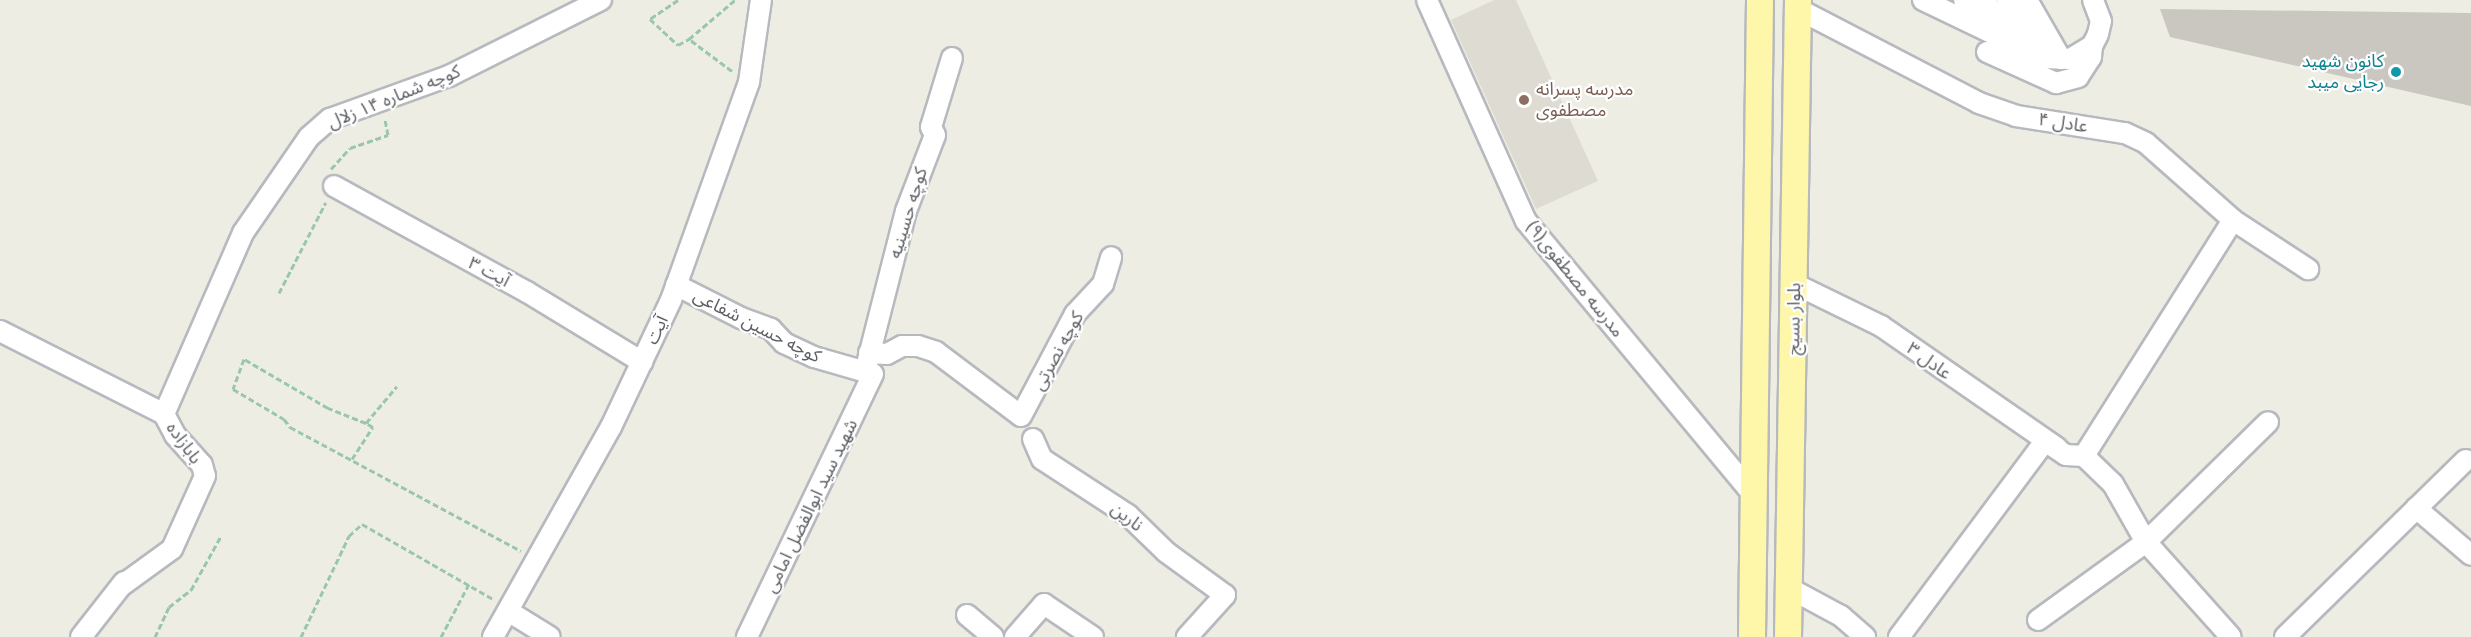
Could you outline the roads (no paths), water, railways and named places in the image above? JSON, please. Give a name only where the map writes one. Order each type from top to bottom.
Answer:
[{"type":"main road","points":[[1752,637],[1760,0]]},
{"type":"main road","name":"بلوار بسیج","points":[[1788,637],[1798,5]]},
{"type":"street","name":"کوچه شماره ۱۴ زلال","points":[[164,414],[243,233],[309,137],[330,119],[449,76],[601,0]]},
{"type":"street","name":"آیت","points":[[493,637],[538,561],[642,362],[676,285],[748,82],[761,0]]},
{"type":"street","name":"مدرسه مصطفوی(۹)","points":[[1426,0],[1526,221],[1754,496]]},
{"type":"street","points":[[1923,0],[1944,5],[1979,26],[2035,53],[2061,59],[2076,57],[2092,46]]},
{"type":"street","points":[[1964,0],[1979,26]]},
{"type":"street","points":[[1985,0],[2005,38]]},
{"type":"street","points":[[2007,0],[2035,53]]},
{"type":"street","points":[[2028,0],[2061,59]]},
{"type":"street","points":[[1987,52],[2056,83],[2078,76],[2091,57],[2092,46],[2101,21],[2093,0]]},
{"type":"street","name":"عادل ۴","points":[[1798,5],[1979,103],[2016,116],[2125,133],[2146,143],[2234,220],[2308,268]]},
{"type":"street","name":"کوچه حسینیه","points":[[869,373],[869,353],[906,211],[935,135],[931,127],[952,58]]},
{"type":"street","name":"آیت ۳","points":[[334,186],[527,292],[642,362]]},
{"type":"street","points":[[2084,456],[2234,220]]},
{"type":"street","name":"کوچه نصرتی","points":[[869,353],[887,354],[902,346],[918,346],[936,352],[1021,416],[1075,314],[1103,284],[1111,257]]},
{"type":"street","name":"عادل ۳","points":[[1795,284],[1881,326],[2056,448]]},
{"type":"street","name":"کوچه حسین شفاعی","points":[[676,285],[741,318],[771,329],[781,335],[784,343],[814,357],[869,373]]},
{"type":"street","name":"بابازاده","points":[[0,331],[164,414],[175,435],[202,465],[205,476],[172,549],[123,584],[81,637]]},
{"type":"street","name":"شهید سید ابوالفضل امامی","points":[[747,637],[869,373]]},
{"type":"street","points":[[2038,620],[2146,542],[2268,422]]},
{"type":"street","name":"نارین","points":[[1032,439],[1042,459],[1128,515],[1166,552],[1225,596],[1187,637]]},
{"type":"street","points":[[1899,637],[2045,441],[2066,455],[2084,456],[2113,484],[2146,542],[2231,637]]},
{"type":"street","points":[[2286,637],[2466,460]]},
{"type":"street","points":[[2416,508],[2471,555]]},
{"type":"street","points":[[1789,588],[1841,616],[1864,637]]},
{"type":"street","points":[[1015,637],[1044,604],[1094,637]]},
{"type":"street","points":[[508,611],[550,637]]},
{"type":"street","points":[[967,615],[993,637]]},
{"type":"place","name":"کانون شهید رجایی میبد","points":[[2396,72]]},
{"type":"place","name":"مدرسه پسرانه مصطفوی","points":[[1524,100]]}]
